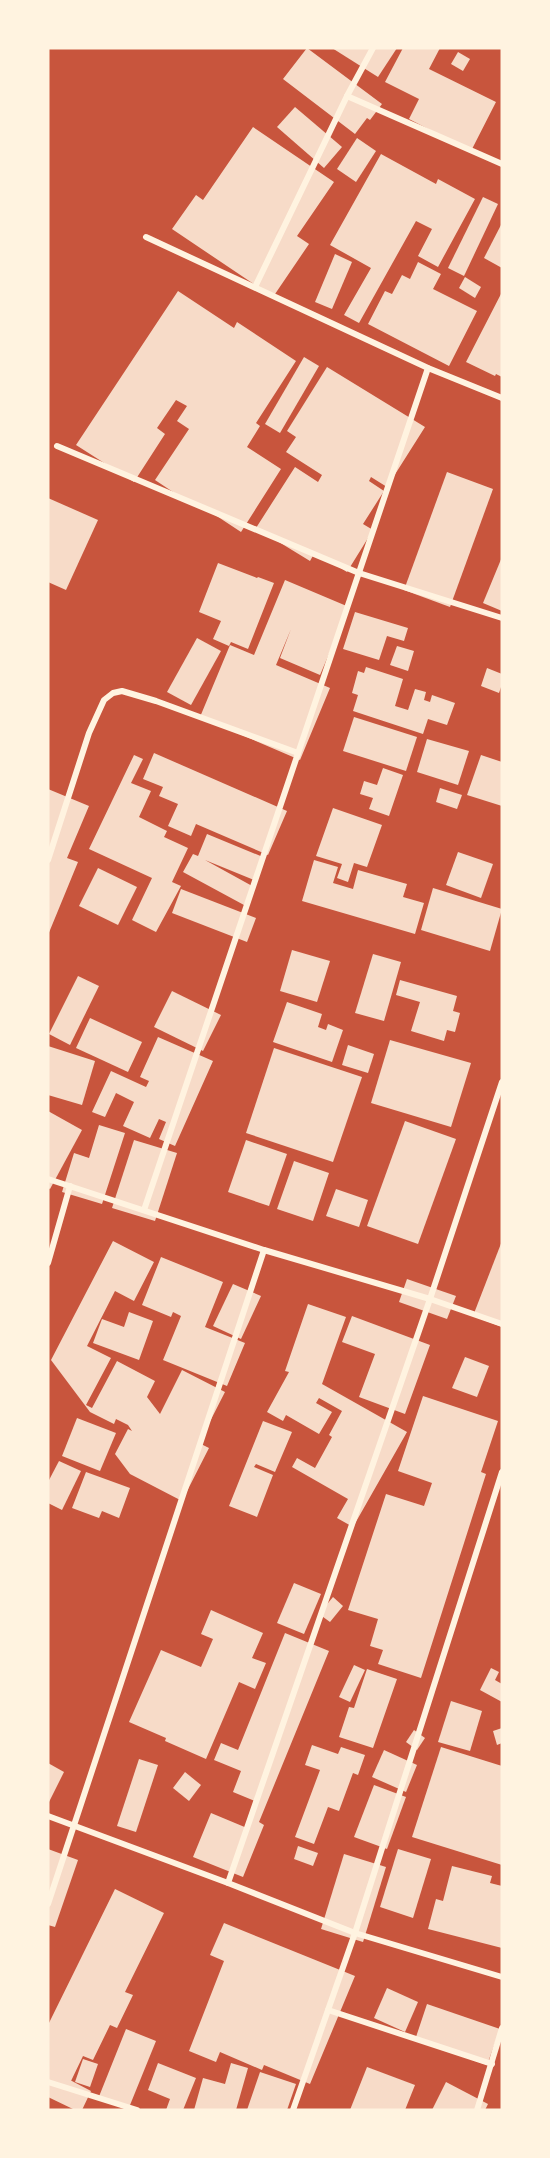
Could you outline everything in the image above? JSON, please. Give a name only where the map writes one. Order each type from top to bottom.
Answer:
[{"type":"street","points":[[255,287],[347,96],[373,48]]},
{"type":"street","points":[[347,96],[502,164]]},
{"type":"street","points":[[146,237],[428,368],[502,398]]},
{"type":"street","points":[[144,1210],[428,368]]},
{"type":"street","points":[[57,446],[359,573],[502,618]]},
{"type":"street","points":[[48,860],[89,733],[104,700],[113,693],[122,690],[156,701],[298,753]]},
{"type":"street","points":[[228,1883],[430,1299],[502,1082]]},
{"type":"street","points":[[48,1179],[264,1250],[430,1299],[502,1324]]},
{"type":"street","points":[[48,1263],[70,1186]]},
{"type":"street","points":[[48,1904],[264,1250]]},
{"type":"street","points":[[294,2110],[355,1933],[502,1472]]},
{"type":"street","points":[[48,1816],[355,1933],[502,1977]]},
{"type":"street","points":[[328,2010],[492,2064]]},
{"type":"street","points":[[477,2110],[502,2028]]},
{"type":"street","points":[[48,2082],[137,2110]]},
{"type":"building","points":[[307,48],[382,104],[355,134],[283,79]]},
{"type":"building","points":[[332,48],[397,48],[378,77]]},
{"type":"building","points":[[403,48],[440,48],[429,69],[496,102],[471,151],[409,119],[419,99],[385,82]]},
{"type":"building","points":[[458,52],[470,59],[463,71],[451,64]]},
{"type":"building","points":[[295,107],[342,147],[324,168],[277,127]]},
{"type":"building","points":[[253,127],[334,182],[297,236],[309,244],[273,297],[172,229],[196,195],[203,200]]},
{"type":"building","points":[[357,138],[376,151],[356,182],[337,169]]},
{"type":"building","points":[[381,154],[436,184],[438,179],[475,199],[438,267],[418,256],[432,229],[416,221],[359,323],[344,315],[371,268],[330,245]]},
{"type":"building","points":[[483,197],[498,204],[464,276],[448,268]]},
{"type":"building","points":[[502,223],[502,268],[484,258]]},
{"type":"building","points":[[335,254],[352,262],[332,309],[315,302]]},
{"type":"building","points":[[418,262],[441,274],[433,289],[477,311],[449,366],[368,324],[385,291],[392,294],[402,275],[410,279]]},
{"type":"building","points":[[465,277],[481,287],[475,298],[459,288]]},
{"type":"building","points":[[178,291],[234,328],[237,322],[296,361],[256,423],[260,426],[247,447],[281,469],[241,532],[194,501],[191,504],[155,480],[189,429],[177,421],[187,406],[176,400],[157,428],[165,434],[134,482],[76,445]]},
{"type":"building","points":[[502,292],[502,377],[466,362]]},
{"type":"building","points":[[304,357],[319,366],[280,433],[265,424]]},
{"type":"building","points":[[327,367],[425,427],[387,487],[371,477],[369,481],[384,491],[363,524],[373,530],[347,572],[315,552],[310,561],[256,528],[295,467],[318,482],[322,475],[286,452],[296,437],[287,431]]},
{"type":"building","points":[[447,472],[493,489],[450,607],[404,590]]},
{"type":"building","points":[[48,498],[98,520],[66,590],[48,582]]},
{"type":"building","points":[[502,557],[502,611],[483,603]]},
{"type":"building","points":[[218,563],[274,583],[248,649],[231,642],[229,646],[213,639],[221,621],[199,612]]},
{"type":"building","points":[[285,580],[349,607],[320,675],[280,658],[291,629],[276,665],[330,688],[300,760],[200,717],[230,645],[254,655]]},
{"type":"building","points":[[355,612],[408,628],[404,641],[387,636],[379,660],[343,649]]},
{"type":"building","points":[[197,638],[221,651],[191,705],[167,692]]},
{"type":"building","points":[[397,646],[414,651],[408,671],[390,665]]},
{"type":"building","points":[[366,667],[403,679],[395,706],[408,710],[415,689],[426,692],[424,700],[430,702],[432,695],[455,703],[447,725],[428,719],[423,734],[353,711],[358,695],[352,693],[358,671],[364,673]]},
{"type":"building","points":[[487,668],[502,674],[499,693],[481,686]]},
{"type":"building","points":[[354,717],[417,737],[406,771],[343,751]]},
{"type":"building","points":[[427,739],[469,751],[458,785],[417,772]]},
{"type":"building","points":[[154,753],[287,811],[268,855],[196,824],[191,836],[168,826],[178,804],[159,796],[163,787],[143,779]]},
{"type":"building","points":[[134,755],[143,759],[131,783],[151,791],[139,817],[167,831],[164,837],[188,848],[172,882],[181,886],[156,932],[132,920],[152,878],[89,849]]},
{"type":"building","points":[[481,755],[502,762],[502,806],[467,795]]},
{"type":"building","points":[[383,768],[403,775],[389,816],[369,809],[373,798],[360,794],[364,781],[377,785]]},
{"type":"building","points":[[440,788],[462,795],[457,809],[436,802]]},
{"type":"building","points":[[48,789],[89,806],[67,858],[78,862],[48,935]]},
{"type":"building","points":[[333,808],[382,825],[367,867],[354,863],[348,882],[337,878],[342,864],[316,856]]},
{"type":"building","points":[[207,834],[263,857],[254,880],[205,860],[254,887],[244,905],[183,872],[193,854],[198,856]]},
{"type":"building","points":[[458,852],[493,864],[481,898],[446,885]]},
{"type":"building","points":[[314,860],[338,867],[333,883],[353,889],[358,870],[407,884],[403,897],[424,903],[415,934],[302,901]]},
{"type":"building","points":[[98,868],[137,887],[118,925],[79,906]]},
{"type":"building","points":[[433,888],[502,909],[490,951],[421,930]]},
{"type":"building","points":[[181,889],[256,918],[247,942],[172,913]]},
{"type":"building","points":[[292,950],[330,961],[317,1002],[280,991]]},
{"type":"building","points":[[373,954],[401,962],[384,1021],[355,1013]]},
{"type":"building","points":[[78,976],[99,986],[70,1045],[49,1034]]},
{"type":"building","points":[[400,980],[457,996],[453,1011],[460,1013],[455,1032],[447,1030],[444,1041],[411,1031],[420,1002],[396,995]]},
{"type":"building","points":[[172,991],[221,1015],[203,1051],[154,1027]]},
{"type":"building","points":[[287,1002],[322,1014],[318,1027],[326,1030],[328,1024],[343,1030],[332,1062],[273,1042]]},
{"type":"building","points":[[90,1018],[142,1042],[128,1072],[76,1048]]},
{"type":"building","points":[[158,1037],[213,1061],[175,1146],[159,1139],[166,1122],[159,1119],[150,1138],[123,1126],[134,1102],[116,1093],[105,1117],[92,1112],[111,1071],[146,1087],[149,1081],[140,1077]]},
{"type":"building","points":[[390,1040],[471,1063],[451,1127],[371,1103]]},
{"type":"building","points":[[348,1045],[374,1054],[368,1073],[342,1065]]},
{"type":"building","points":[[48,1046],[95,1061],[82,1105],[48,1095]]},
{"type":"building","points":[[274,1048],[362,1077],[333,1162],[246,1133]]},
{"type":"building","points":[[48,1111],[82,1130],[50,1189],[48,1188]]},
{"type":"building","points":[[405,1121],[456,1139],[418,1244],[367,1226]]},
{"type":"building","points":[[99,1125],[125,1133],[102,1204],[62,1192],[74,1153],[89,1158]]},
{"type":"building","points":[[134,1140],[177,1153],[155,1221],[112,1208]]},
{"type":"building","points":[[246,1140],[287,1154],[269,1206],[228,1192]]},
{"type":"building","points":[[294,1161],[329,1173],[313,1221],[277,1209]]},
{"type":"building","points":[[336,1189],[368,1200],[359,1227],[326,1216]]},
{"type":"building","points":[[113,1241],[154,1262],[134,1301],[115,1291],[87,1346],[111,1358],[86,1405],[92,1408],[117,1361],[155,1381],[147,1397],[160,1414],[182,1370],[225,1392],[199,1443],[209,1448],[182,1501],[130,1474],[115,1454],[128,1429],[132,1431],[128,1425],[116,1419],[114,1424],[90,1412],[51,1360]]},
{"type":"building","points":[[502,1241],[502,1327],[473,1316]]},
{"type":"building","points":[[161,1257],[223,1282],[205,1327],[245,1343],[227,1386],[163,1360],[181,1316],[173,1312],[171,1317],[142,1305]]},
{"type":"building","points":[[407,1279],[456,1296],[447,1319],[399,1302]]},
{"type":"building","points":[[233,1284],[261,1296],[241,1339],[213,1326]]},
{"type":"building","points":[[308,1304],[346,1317],[322,1384],[407,1432],[353,1527],[337,1518],[348,1499],[292,1467],[297,1458],[315,1468],[332,1437],[329,1435],[342,1411],[319,1398],[316,1403],[332,1412],[319,1434],[286,1415],[283,1421],[267,1412],[289,1372],[285,1371]]},
{"type":"building","points":[[129,1312],[153,1321],[139,1360],[93,1343],[102,1319],[124,1327]]},
{"type":"building","points":[[352,1316],[430,1345],[405,1414],[359,1397],[375,1354],[342,1342]]},
{"type":"building","points":[[465,1357],[489,1366],[477,1397],[452,1388]]},
{"type":"building","points":[[423,1396],[498,1421],[481,1472],[486,1474],[421,1678],[378,1664],[383,1650],[370,1646],[378,1619],[348,1610],[386,1494],[424,1506],[432,1483],[398,1471]]},
{"type":"building","points":[[77,1418],[116,1433],[100,1471],[62,1456]]},
{"type":"building","points":[[263,1421],[292,1432],[275,1472],[256,1464],[254,1467],[273,1475],[257,1517],[229,1506]]},
{"type":"building","points":[[59,1461],[81,1471],[62,1510],[48,1503],[48,1482]]},
{"type":"building","points":[[86,1472],[130,1488],[119,1518],[102,1511],[99,1518],[72,1508]]},
{"type":"building","points":[[294,1583],[321,1594],[304,1634],[277,1623]]},
{"type":"building","points":[[333,1597],[343,1606],[330,1622],[319,1614]]},
{"type":"building","points":[[211,1610],[263,1633],[252,1658],[266,1663],[255,1689],[239,1682],[206,1759],[129,1722],[161,1650],[201,1667],[213,1639],[201,1634]]},
{"type":"building","points":[[285,1633],[329,1651],[259,1822],[264,1825],[243,1877],[193,1857],[211,1813],[247,1828],[257,1802],[233,1792],[241,1771],[214,1760],[221,1743],[238,1750]]},
{"type":"building","points":[[354,1665],[365,1670],[350,1702],[339,1697]]},
{"type":"building","points":[[491,1668],[499,1672],[495,1680],[502,1684],[502,1702],[480,1690]]},
{"type":"building","points":[[367,1669],[397,1679],[373,1748],[339,1737],[349,1707],[354,1708]]},
{"type":"building","points":[[451,1701],[482,1711],[470,1751],[438,1742]]},
{"type":"building","points":[[502,1728],[502,1743],[497,1745],[493,1731]]},
{"type":"building","points":[[414,1730],[425,1738],[417,1750],[406,1742]]},
{"type":"building","points":[[312,1745],[338,1754],[341,1747],[365,1755],[358,1775],[353,1773],[339,1811],[328,1807],[314,1844],[295,1837],[320,1770],[305,1765]]},
{"type":"building","points":[[441,1747],[502,1766],[502,1865],[412,1837]]},
{"type":"building","points":[[384,1750],[417,1765],[406,1792],[372,1777]]},
{"type":"building","points":[[139,1759],[158,1765],[136,1832],[117,1826]]},
{"type":"building","points":[[48,1763],[64,1772],[48,1804]]},
{"type":"building","points":[[185,1772],[201,1785],[189,1801],[173,1788]]},
{"type":"building","points":[[374,1785],[406,1797],[387,1849],[354,1837]]},
{"type":"building","points":[[298,1846],[318,1853],[313,1866],[294,1859]]},
{"type":"building","points":[[48,1849],[78,1860],[55,1927],[48,1925]]},
{"type":"building","points":[[398,1849],[431,1859],[413,1918],[380,1907]]},
{"type":"building","points":[[344,1854],[386,1867],[363,1942],[321,1929]]},
{"type":"building","points":[[452,1866],[492,1876],[490,1883],[502,1886],[502,1948],[428,1929],[436,1899],[443,1901]]},
{"type":"building","points":[[115,1889],[164,1913],[125,1992],[133,1995],[117,2028],[110,2025],[93,2060],[83,2056],[71,2081],[91,2091],[82,2110],[75,2110],[48,2097],[48,2025]]},
{"type":"building","points":[[224,1923],[355,1976],[310,2084],[264,2065],[262,2070],[220,2052],[216,2062],[189,2051],[224,1961],[210,1955]]},
{"type":"building","points":[[387,1988],[418,2002],[405,2032],[374,2018]]},
{"type":"building","points":[[427,2004],[500,2029],[487,2065],[415,2040]]},
{"type":"building","points":[[126,2029],[156,2041],[128,2110],[98,2099]]},
{"type":"building","points":[[83,2059],[98,2064],[90,2087],[75,2082]]},
{"type":"building","points":[[158,2063],[196,2078],[183,2110],[166,2110],[170,2099],[148,2090]]},
{"type":"building","points":[[231,2063],[248,2068],[236,2110],[194,2110],[203,2078],[225,2084]]},
{"type":"building","points":[[367,2067],[415,2085],[405,2110],[350,2110]]},
{"type":"building","points":[[260,2072],[296,2084],[287,2110],[247,2110]]},
{"type":"building","points":[[446,2082],[488,2104],[485,2110],[432,2110]]}]
